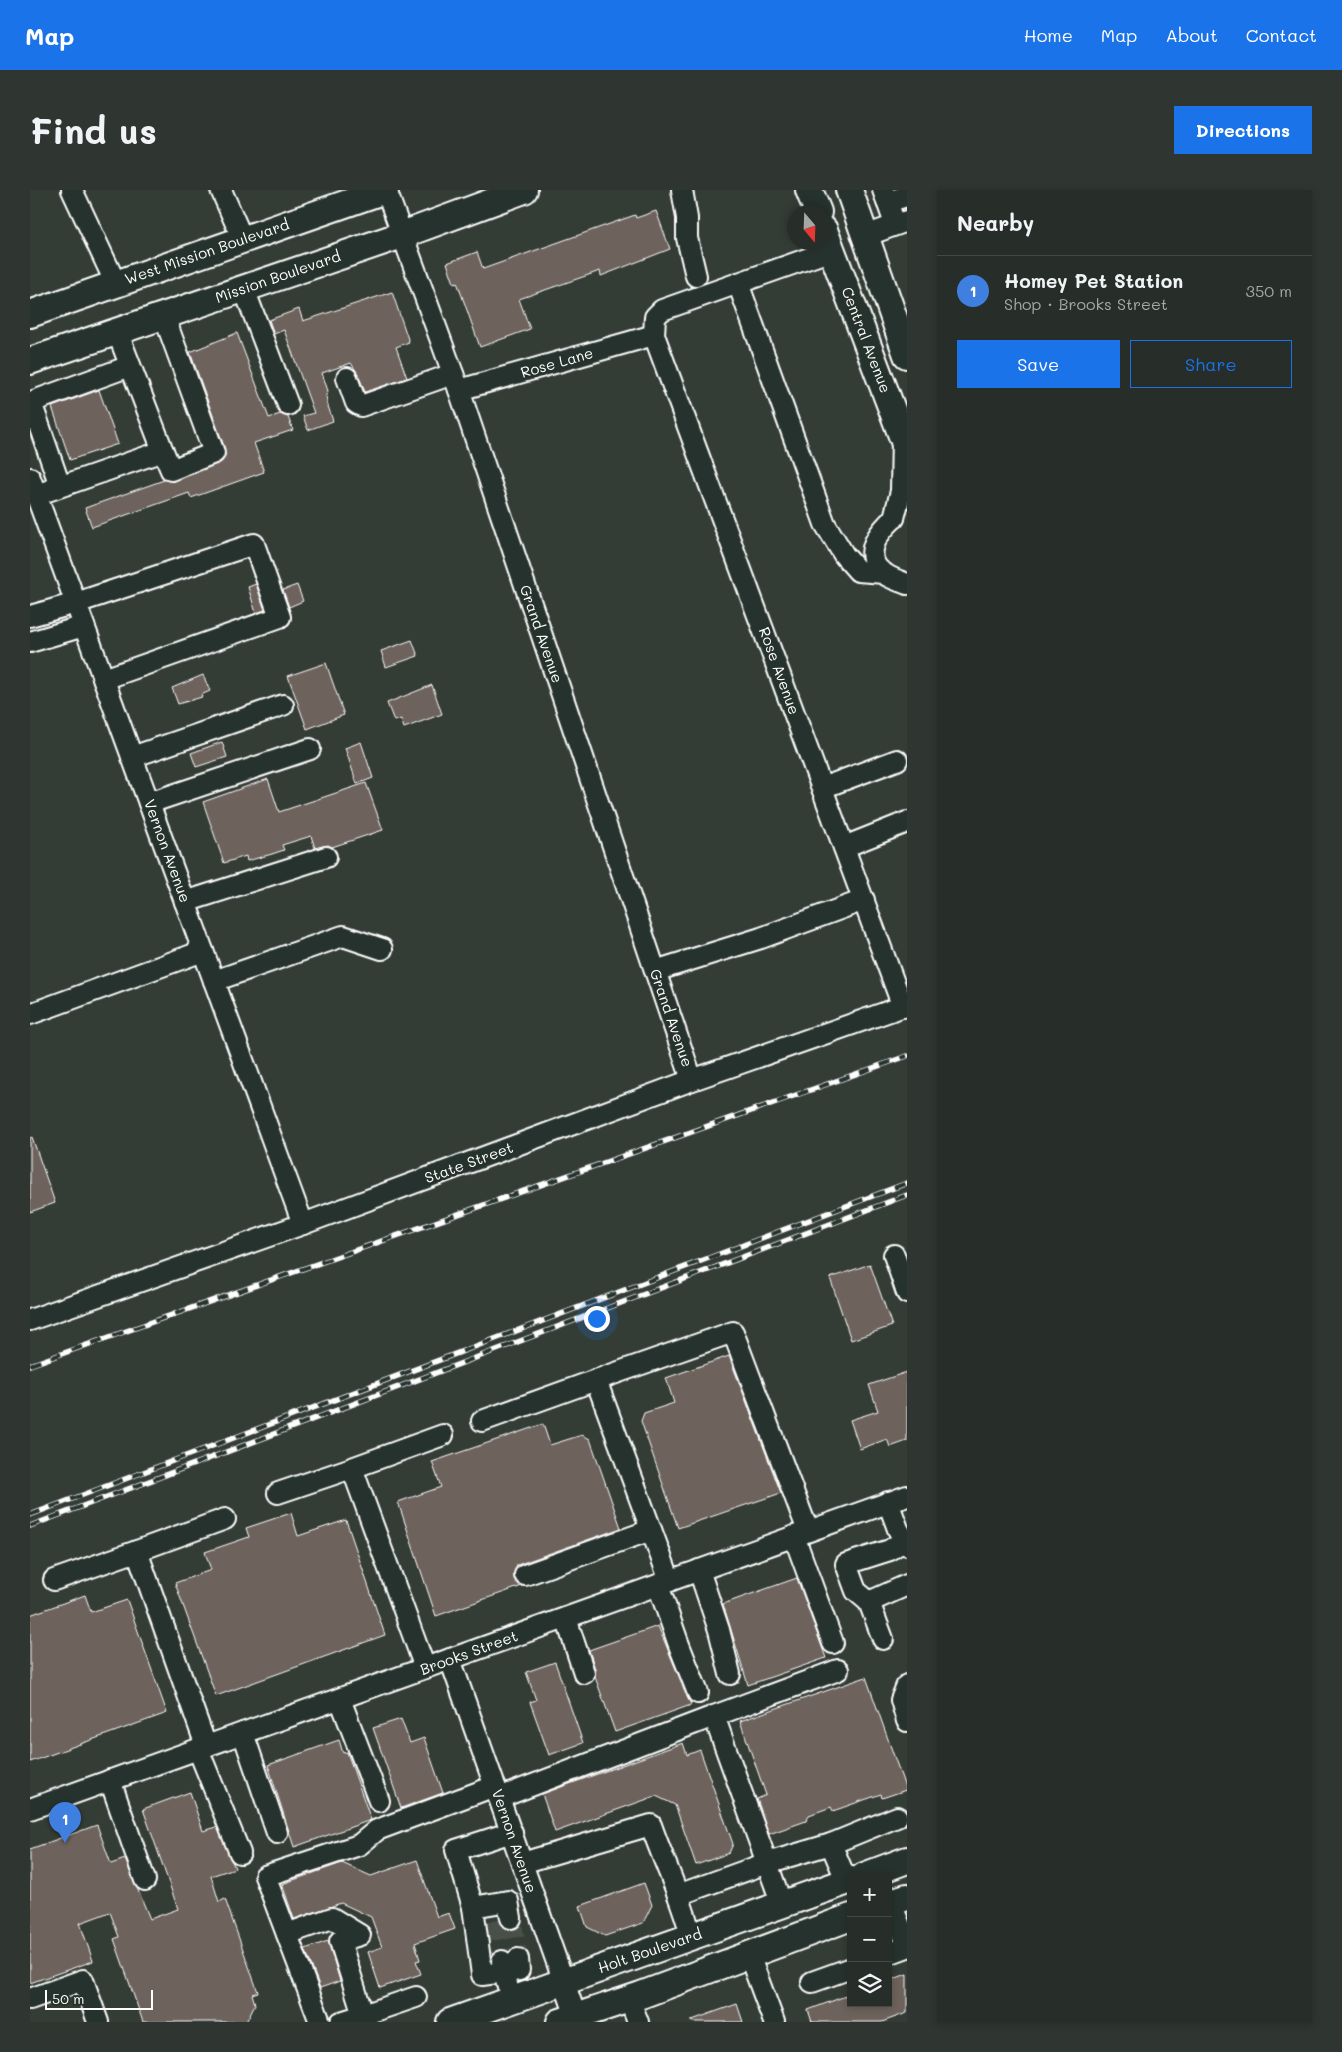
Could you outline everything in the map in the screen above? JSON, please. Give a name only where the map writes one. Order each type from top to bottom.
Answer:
[{"type":"main road","name":"West Mission Boulevard","points":[[30,314],[385,190]]},
{"type":"main road","name":"Mission Boulevard","points":[[30,361],[402,235],[524,190]]},
{"type":"main road","points":[[809,190],[815,205]]},
{"type":"main road","points":[[850,190],[907,355]]},
{"type":"main road","name":"Central Avenue","points":[[832,250],[904,443]]},
{"type":"main road","name":"Holt Boulevard","points":[[874,1872],[907,1860]]},
{"type":"main road","name":"Holt Boulevard","points":[[450,2022],[847,1882]]},
{"type":"main road","points":[[571,2020],[634,2010],[748,1955],[847,1918]]},
{"type":"street","points":[[72,190],[116,284]]},
{"type":"street","points":[[221,190],[243,240]]},
{"type":"street","name":"Grand Avenue","points":[[385,190],[456,382],[692,1080]]},
{"type":"street","points":[[682,190],[687,218],[687,238],[696,276]]},
{"type":"street","points":[[865,236],[901,223],[885,196]]},
{"type":"street","points":[[885,196],[907,196]]},
{"type":"street","points":[[654,335],[655,317],[662,310],[738,283],[807,250]]},
{"type":"street","points":[[738,283],[825,524],[844,555],[858,571],[884,573]]},
{"type":"street","points":[[244,289],[288,405]]},
{"type":"street","points":[[117,331],[171,470],[214,453],[164,316]]},
{"type":"street","name":"Rose Lane","points":[[347,378],[356,402],[361,406],[654,335]]},
{"type":"street","name":"Rose Avenue","points":[[654,335],[905,1006]]},
{"type":"street","points":[[60,486],[31,402],[130,366]]},
{"type":"street","points":[[904,443],[900,520],[880,531],[874,543],[873,555],[876,566],[884,573],[907,584]]},
{"type":"street","points":[[33,486],[60,486],[163,451]]},
{"type":"street","name":"Vernon Avenue","points":[[33,486],[303,1224]]},
{"type":"street","points":[[84,626],[36,641],[32,615],[76,603],[254,544],[280,617],[104,680]]},
{"type":"street","points":[[132,757],[283,705]]},
{"type":"street","points":[[149,803],[310,749]]},
{"type":"street","points":[[822,788],[897,760]]},
{"type":"street","points":[[844,847],[907,822]]},
{"type":"street","points":[[185,902],[326,858]]},
{"type":"street","points":[[655,971],[761,938],[864,900]]},
{"type":"street","points":[[214,981],[343,936],[382,949]]},
{"type":"street","points":[[30,1014],[203,951]]},
{"type":"street","name":"State Street","points":[[30,1320],[303,1224],[692,1080],[905,1006]]},
{"type":"street","points":[[894,1256],[907,1293]]},
{"type":"street","points":[[482,1421],[733,1332],[801,1534],[833,1643]]},
{"type":"street","points":[[596,1380],[651,1530],[679,1645],[698,1693]]},
{"type":"street","points":[[278,1493],[443,1435]]},
{"type":"street","points":[[352,1468],[425,1668]]},
{"type":"street","points":[[883,1639],[869,1602],[856,1591],[846,1564],[906,1543],[898,1499]]},
{"type":"street","name":"Brooks Street","points":[[30,1809],[898,1499]]},
{"type":"street","points":[[54,1580],[225,1519]]},
{"type":"street","points":[[525,1575],[651,1530]]},
{"type":"street","points":[[137,1551],[202,1748],[240,1852]]},
{"type":"street","points":[[700,1570],[719,1630],[730,1674]]},
{"type":"street","points":[[869,1602],[907,1584]]},
{"type":"street","points":[[566,1618],[584,1673]]},
{"type":"street","name":"Vernon Avenue","points":[[450,1660],[564,1982],[571,2020]]},
{"type":"street","points":[[320,2022],[265,1876],[359,1845],[377,1830],[497,1792],[714,1716],[838,1670]]},
{"type":"street","points":[[907,1685],[901,1700],[907,1721]]},
{"type":"street","points":[[340,1699],[379,1801]]},
{"type":"street","points":[[714,1716],[782,1905]]},
{"type":"street","points":[[243,1733],[277,1833]]},
{"type":"street","points":[[110,1780],[145,1880]]},
{"type":"street","points":[[678,1896],[767,1863],[831,1844],[897,1817]]},
{"type":"street","points":[[522,1863],[651,1825],[691,1936]]},
{"type":"street","points":[[512,1832],[456,1850],[473,1907],[482,1975],[508,1964],[512,2000]]},
{"type":"street","points":[[831,1844],[849,1872]]},
{"type":"street","points":[[892,1952],[907,1946],[895,1901]]},
{"type":"street","points":[[473,1907],[500,1914]]},
{"type":"street","points":[[287,1934],[332,1918],[360,1935],[340,1941],[364,2019]]},
{"type":"street","points":[[748,1955],[774,2022]]},
{"type":"street","points":[[812,1982],[847,1969]]},
{"type":"street","points":[[30,1999],[82,1980],[98,2022]]},
{"type":"street","points":[[341,2022],[364,2019],[416,1997]]},
{"type":"building","points":[[656,211],[670,249],[601,276],[600,271],[519,299],[530,329],[480,347],[457,282],[454,283],[447,263],[477,252],[483,269],[635,215],[636,218]]},
{"type":"building","points":[[392,292],[409,342],[396,347],[407,378],[365,392],[358,374],[351,363],[322,373],[328,391],[326,395],[327,403],[333,421],[308,430],[303,416],[314,413],[284,330],[274,334],[269,320],[299,309],[303,321]]},
{"type":"building","points":[[237,333],[269,418],[280,414],[288,417],[293,430],[254,443],[264,472],[191,498],[189,493],[92,527],[85,508],[164,480],[175,481],[223,460],[225,449],[190,352]]},
{"type":"building","points":[[99,390],[118,444],[70,460],[52,407]]},
{"type":"building","points":[[256,584],[265,610],[256,613],[248,587]]},
{"type":"building","points":[[297,585],[303,601],[289,607],[283,590]]},
{"type":"building","points":[[412,640],[418,656],[386,667],[381,651]]},
{"type":"building","points":[[326,663],[344,715],[307,729],[288,676]]},
{"type":"building","points":[[203,675],[210,691],[201,695],[202,697],[178,704],[172,688]]},
{"type":"building","points":[[432,685],[442,714],[404,728],[401,719],[394,721],[387,703]]},
{"type":"building","points":[[222,742],[227,757],[196,767],[191,753]]},
{"type":"building","points":[[361,742],[373,778],[357,784],[345,748]]},
{"type":"building","points":[[268,779],[279,812],[366,783],[383,830],[332,847],[328,845],[315,848],[311,836],[282,845],[284,850],[272,854],[247,861],[246,856],[224,863],[203,802]]},
{"type":"building","points":[[32,1137],[55,1203],[30,1212],[30,1138]]},
{"type":"building","points":[[870,1264],[892,1326],[851,1340],[830,1278]]},
{"type":"building","points":[[729,1356],[781,1493],[678,1528],[641,1421],[644,1413],[674,1403],[666,1378]]},
{"type":"building","points":[[907,1372],[907,1441],[890,1447],[887,1439],[860,1449],[850,1420],[878,1411],[869,1385]]},
{"type":"building","points":[[543,1424],[550,1445],[582,1435],[590,1439],[621,1528],[517,1565],[514,1579],[522,1586],[436,1616],[398,1502],[441,1487],[432,1462]]},
{"type":"building","points":[[291,1513],[298,1536],[346,1520],[385,1635],[216,1696],[175,1583],[211,1570],[205,1552],[249,1537],[246,1528]]},
{"type":"building","points":[[797,1578],[826,1658],[748,1685],[723,1604]]},
{"type":"building","points":[[85,1595],[91,1612],[127,1600],[167,1713],[30,1762],[30,1615]]},
{"type":"building","points":[[658,1626],[691,1705],[615,1732],[595,1677],[595,1669],[589,1650]]},
{"type":"building","points":[[555,1662],[583,1743],[549,1755],[530,1702],[536,1700],[526,1672]]},
{"type":"building","points":[[866,1677],[906,1790],[882,1798],[881,1794],[833,1811],[831,1807],[809,1815],[806,1821],[769,1834],[757,1799],[766,1795],[740,1721]]},
{"type":"building","points":[[401,1719],[410,1743],[424,1738],[443,1793],[401,1808],[373,1728]]},
{"type":"building","points":[[339,1740],[343,1753],[347,1752],[371,1820],[294,1847],[268,1765]]},
{"type":"building","points":[[683,1743],[687,1755],[700,1750],[733,1844],[729,1853],[696,1865],[675,1805],[656,1796],[555,1832],[542,1794]]},
{"type":"building","points":[[190,1792],[203,1831],[217,1827],[235,1868],[211,1876],[219,1902],[225,1899],[258,1992],[252,1994],[255,2004],[246,2022],[143,2022],[114,1939],[119,1937],[110,1912],[80,1923],[93,1961],[30,1983],[30,1849],[97,1825],[111,1864],[125,1859],[150,1919],[178,1909],[143,1809]]},
{"type":"building","points":[[417,1860],[437,1917],[449,1913],[455,1929],[415,1943],[420,1960],[416,1961],[421,1974],[380,1988],[368,1952],[382,1947],[371,1917],[341,1903],[294,1919],[282,1884],[342,1863],[371,1876]]},
{"type":"building","points":[[644,1883],[652,1905],[643,1923],[605,1936],[587,1927],[580,1906]]},
{"type":"building","points":[[328,1941],[340,1981],[320,1988],[305,1949]]},
{"type":"building","points":[[907,1974],[907,2013],[882,2022],[812,2022],[808,2010],[847,1995],[847,2007],[892,2007],[892,1980]]},
{"type":"building","points":[[737,2004],[743,2022],[692,2022],[692,2020]]},
{"type":"tunnel","points":[[511,1918],[518,1959]]},
{"type":"tunnel","points":[[496,1920],[502,1961]]},
{"type":"railway","points":[[30,1365],[907,1056]]},
{"type":"railway","points":[[30,1515],[907,1183]]},
{"type":"railway","points":[[30,1526],[907,1195]]},
{"type":"place","name":"Homey Pet Station","points":[[65,1843]]}]
